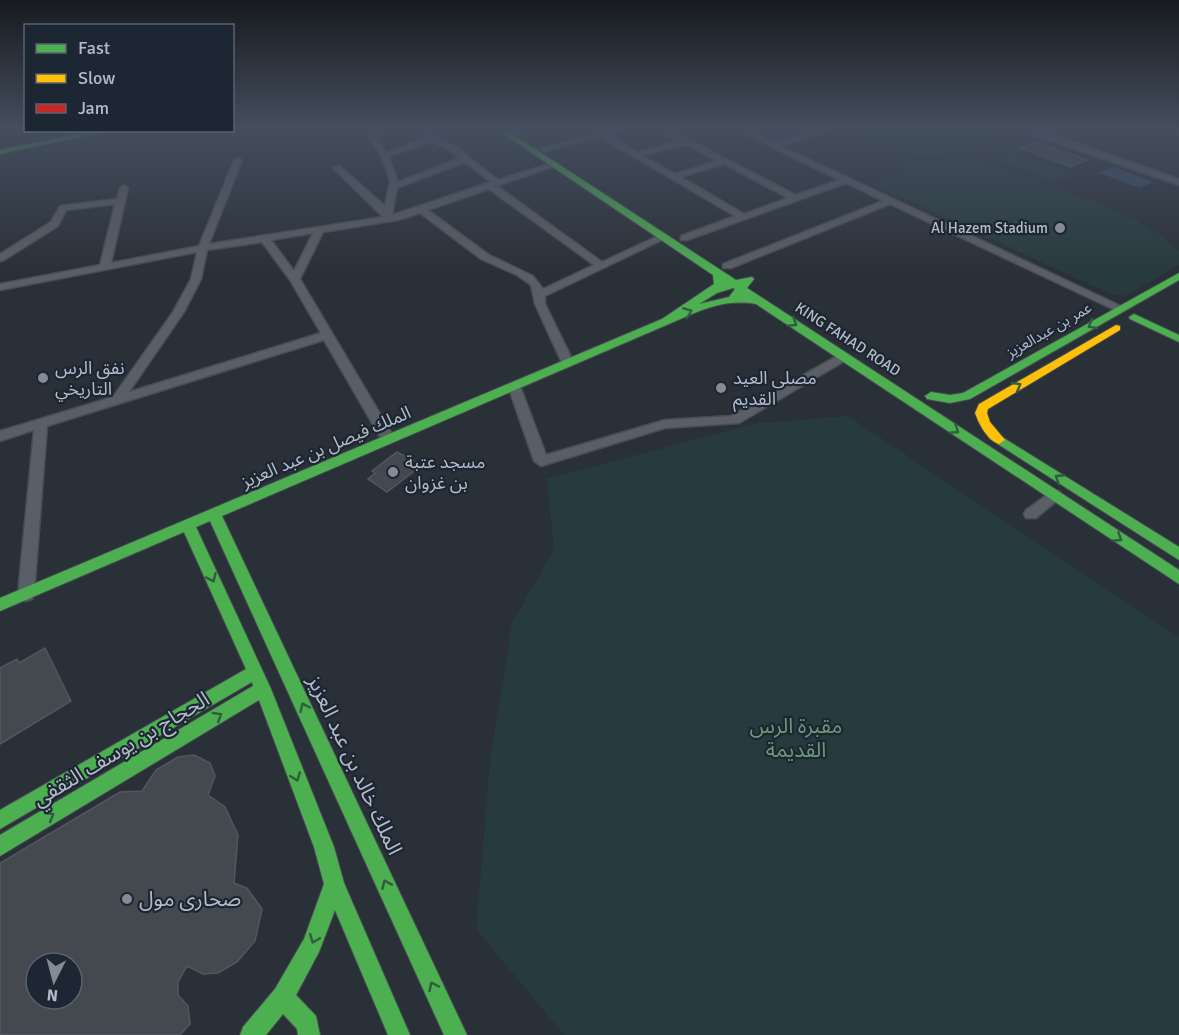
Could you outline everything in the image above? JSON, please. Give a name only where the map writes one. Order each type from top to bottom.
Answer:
[{"type":"street","points":[[118,399],[178,312],[196,279],[203,248],[232,176]]},
{"type":"street","points":[[345,176],[387,217]]},
{"type":"street","points":[[387,217],[394,181],[392,176]]},
{"type":"street","points":[[393,187],[421,176]]},
{"type":"street","points":[[485,176],[601,266]]},
{"type":"street","points":[[0,286],[387,217],[421,209],[516,176]]},
{"type":"street","name":"KING FAHAD ROAD","points":[[571,176],[663,237],[723,270]]},
{"type":"street","name":"KING FAHAD ROAD","points":[[587,176],[684,238],[723,270],[739,287],[759,301],[1179,578]]},
{"type":"street","points":[[753,176],[795,198]]},
{"type":"street","points":[[838,176],[1121,309]]},
{"type":"street","points":[[1162,176],[1179,182]]},
{"type":"street","points":[[674,177],[742,217]]},
{"type":"street","points":[[684,238],[846,180]]},
{"type":"street","points":[[105,266],[124,188]]},
{"type":"street","points":[[0,258],[55,224],[63,208],[121,201]]},
{"type":"street","points":[[666,321],[713,291],[719,285],[723,270],[890,201]]},
{"type":"street","points":[[421,209],[487,259],[515,268],[529,278],[541,294],[540,304],[568,363]]},
{"type":"street","points":[[295,279],[319,230]]},
{"type":"street","points":[[541,294],[663,237]]},
{"type":"street","points":[[265,239],[295,279],[388,440]]},
{"type":"street","name":"عمر بن عبدالعزيز","points":[[999,440],[926,393],[950,399],[966,396],[1179,276]]},
{"type":"street","points":[[713,291],[739,287]]},
{"type":"street","points":[[666,321],[722,298],[739,287]]},
{"type":"street","name":"KING FAHAD ROAD","points":[[739,287],[874,359]]},
{"type":"street","name":"عمر بن عبدالعزيز","points":[[999,440],[985,423],[981,413],[983,407],[1179,292]]},
{"type":"street","points":[[1138,315],[1179,329]]},
{"type":"street","points":[[1138,315],[1179,339]]},
{"type":"street","name":"الملك فيصل بن عبد العزيز","points":[[0,605],[666,321]]},
{"type":"street","points":[[0,436],[327,334]]},
{"type":"street","points":[[514,386],[542,461],[665,424],[734,420],[843,356]]},
{"type":"street","points":[[26,594],[41,423]]},
{"type":"street","points":[[999,440],[1179,554]]},
{"type":"street","points":[[1031,514],[1054,495]]},
{"type":"street","name":"الملك خالد بن عبد العزيز","points":[[214,514],[456,1035]]},
{"type":"street","points":[[188,525],[263,689],[324,848],[334,884],[399,1035]]},
{"type":"street","name":"الحجاج بن يوسف الثقفي","points":[[0,820],[255,672]]},
{"type":"street","name":"الحجاج بن يوسف الثقفي","points":[[0,846],[263,689]]},
{"type":"street","points":[[251,1035],[283,997],[312,945],[334,884]]},
{"type":"street","points":[[283,997],[308,1024],[309,1035]]},
{"type":"green space","name":"Al Hazem Stadium","points":[[889,176],[1024,176],[1135,219],[1160,234],[1177,251],[1179,250],[1179,265],[1125,296],[1110,294],[871,183]]},
{"type":"green space","points":[[1038,176],[1068,176],[1053,182]]},
{"type":"green space","name":"مقبرة الرس القديمة","points":[[848,416],[1179,637],[1179,1035],[564,1035],[476,929],[490,760],[512,623],[554,549],[547,479],[753,424]]},
{"type":"water","points":[[1108,176],[1138,176],[1153,182],[1140,188]]},
{"type":"building","name":"مسجد عتبة بن غزوان","points":[[397,452],[422,465],[387,492],[368,479],[375,473],[372,471]]},
{"type":"building","points":[[45,648],[71,701],[0,744],[0,668],[17,659],[19,663]]},
{"type":"building","name":"صحارى مول","points":[[194,755],[210,763],[215,776],[208,795],[225,807],[238,835],[234,883],[247,888],[262,909],[255,941],[237,962],[218,973],[203,974],[187,966],[178,982],[178,995],[188,1006],[190,1024],[180,1035],[0,1035],[0,863],[120,792],[142,791],[156,770],[178,757]]},
{"type":"traffic: fast","points":[[571,176],[1179,578]]},
{"type":"traffic: fast","points":[[718,274],[719,285],[713,291],[666,321],[700,307],[723,301],[734,299],[759,301]]},
{"type":"traffic: fast","points":[[931,396],[950,399],[966,396],[1179,276]]},
{"type":"traffic: fast","points":[[717,290],[749,279],[734,297]]},
{"type":"traffic: fast","points":[[1134,317],[1179,339]]},
{"type":"traffic: fast","points":[[0,605],[666,321]]},
{"type":"traffic: fast","points":[[994,436],[1179,554]]},
{"type":"traffic: fast","points":[[214,514],[456,1035]]},
{"type":"traffic: fast","points":[[188,525],[263,689],[324,847],[334,884],[399,1035]]},
{"type":"traffic: fast","points":[[0,820],[255,672]]},
{"type":"traffic: fast","points":[[0,846],[263,689]]},
{"type":"traffic: fast","points":[[251,1035],[283,997],[312,945],[334,884]]},
{"type":"traffic: fast","points":[[283,997],[308,1024],[309,1035]]},
{"type":"traffic: slow","points":[[999,440],[985,423],[981,413],[983,407],[1116,328]]},
{"type":"place","name":"Al Hazem Stadium","points":[[1060,228]]},
{"type":"place","name":"نفق الرس التاريخي","points":[[43,378]]},
{"type":"place","name":"مصلى العيد القديم","points":[[721,388]]},
{"type":"place","name":"مسجد عتبة بن غزوان","points":[[393,472]]},
{"type":"place","name":"صحارى مول","points":[[127,899]]}]
